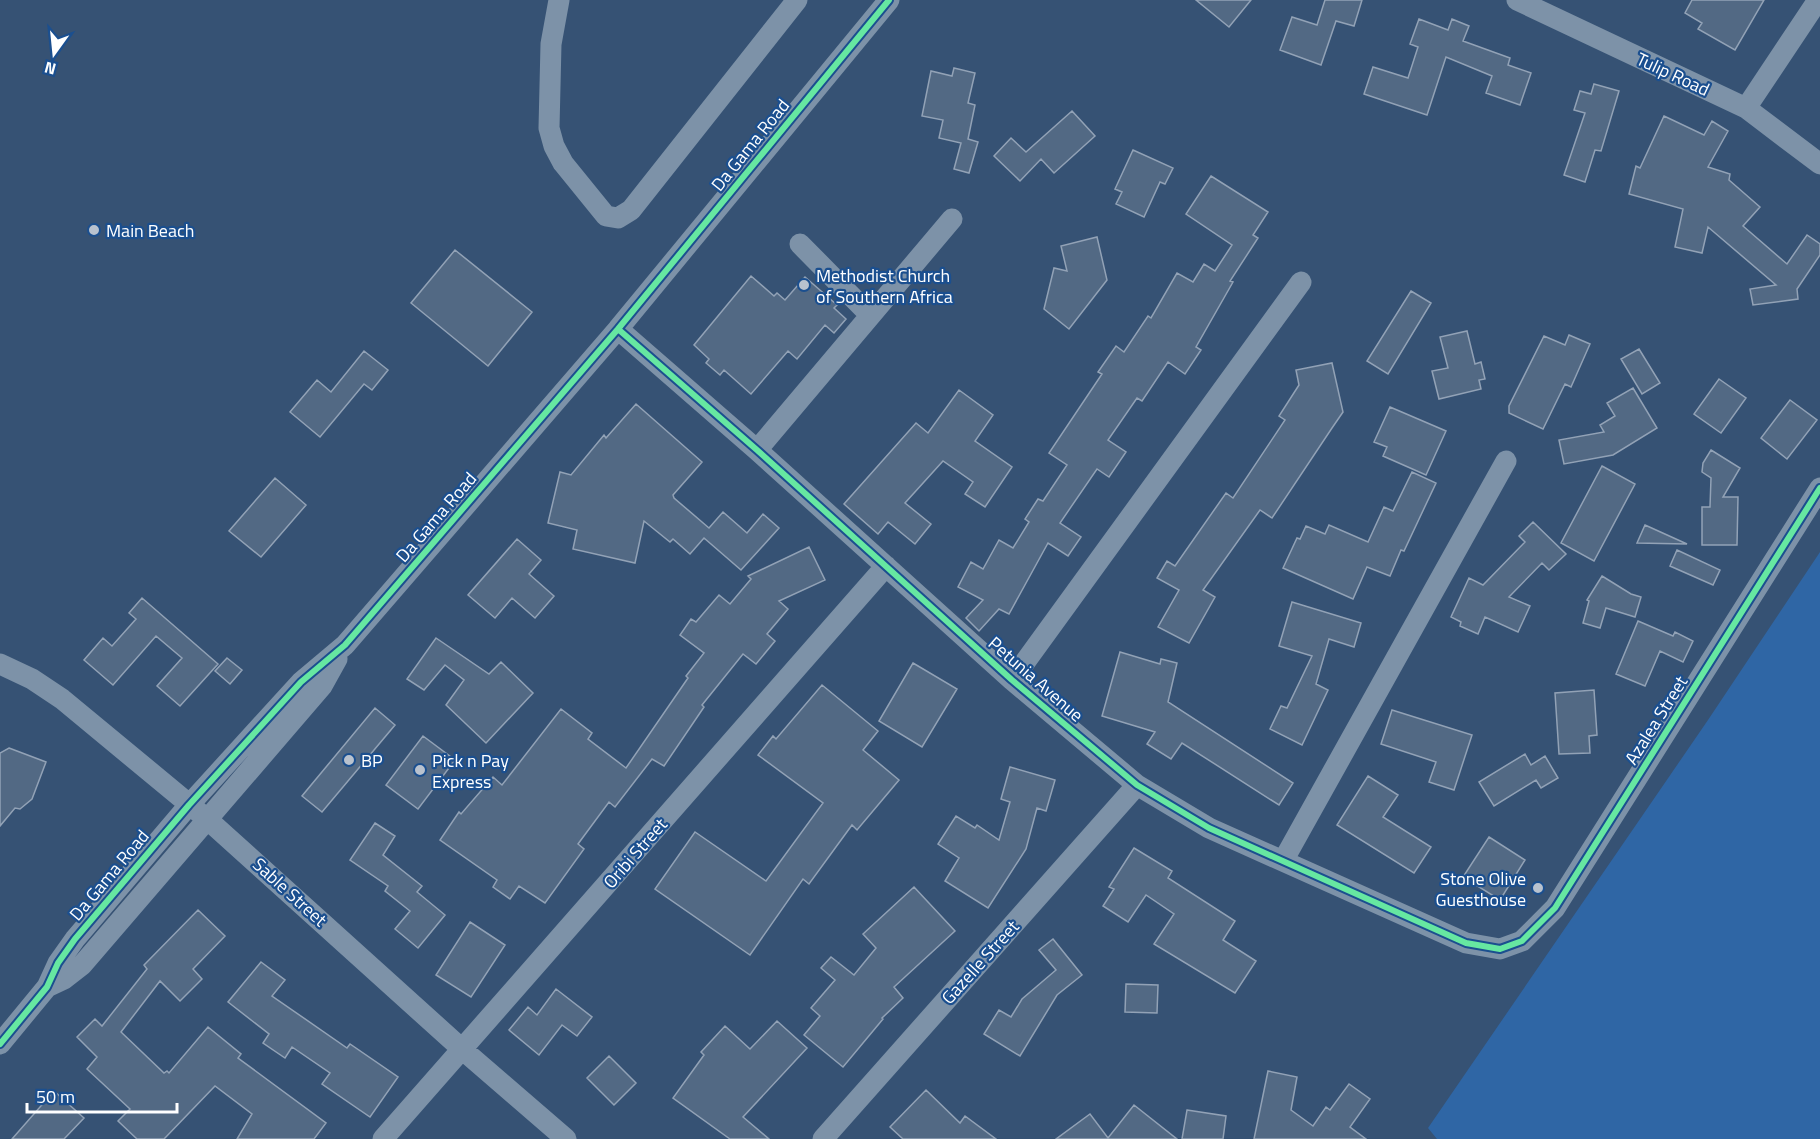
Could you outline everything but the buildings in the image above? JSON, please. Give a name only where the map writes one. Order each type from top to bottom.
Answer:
[{"type":"street","points":[[558,0],[551,44],[549,128],[554,146],[563,163],[606,216],[618,218],[631,210],[797,0]]},
{"type":"street","name":"Da Gama Road","points":[[0,1044],[47,987],[58,963],[75,939],[189,805],[301,682],[345,645],[618,329],[889,0]]},
{"type":"street","name":"Tulip Road","points":[[1517,0],[1746,108],[1820,164]]},
{"type":"street","points":[[1746,108],[1818,0]]},
{"type":"street","points":[[757,450],[952,219]]},
{"type":"street","points":[[800,244],[870,315]]},
{"type":"street","name":"Petunia Avenue","points":[[1012,680],[1301,282]]},
{"type":"street","name":"Petunia Avenue","points":[[618,329],[757,450],[1012,680],[1137,785],[1209,828],[1466,943],[1500,949]]},
{"type":"street","points":[[1283,861],[1506,461]]},
{"type":"street","name":"Azalea Street","points":[[1500,949],[1522,941],[1555,908],[1820,488]]},
{"type":"street","name":"Oribi Street","points":[[383,1139],[886,566]]},
{"type":"street","name":"Da Gama Road","points":[[47,987],[64,979],[82,964],[322,686],[345,645]]},
{"type":"street","name":"Sable Street","points":[[0,664],[32,679],[62,699],[207,819],[463,1050],[566,1139]]},
{"type":"street","name":"Gazelle Street","points":[[823,1139],[1137,785]]},
{"type":"shaded area","points":[[1820,552],[1820,1139],[1437,1139],[1428,1128],[1708,720]]},
{"type":"cycle path","points":[[0,1044],[47,987],[58,963],[75,939],[189,805],[301,682],[345,645],[618,329],[889,0]]},
{"type":"cycle path","points":[[618,329],[757,450],[1012,680],[1137,785],[1209,828],[1466,943],[1500,949],[1522,941],[1555,908],[1820,488]]},
{"type":"place","name":"Main Beach","points":[[94,230]]},
{"type":"place","name":"Methodist Church of Southern Africa","points":[[804,285]]},
{"type":"place","name":"BP","points":[[349,760]]},
{"type":"place","name":"Pick n Pay Express","points":[[420,770]]},
{"type":"place","name":"Stone Olive Guesthouse","points":[[1538,888]]}]
